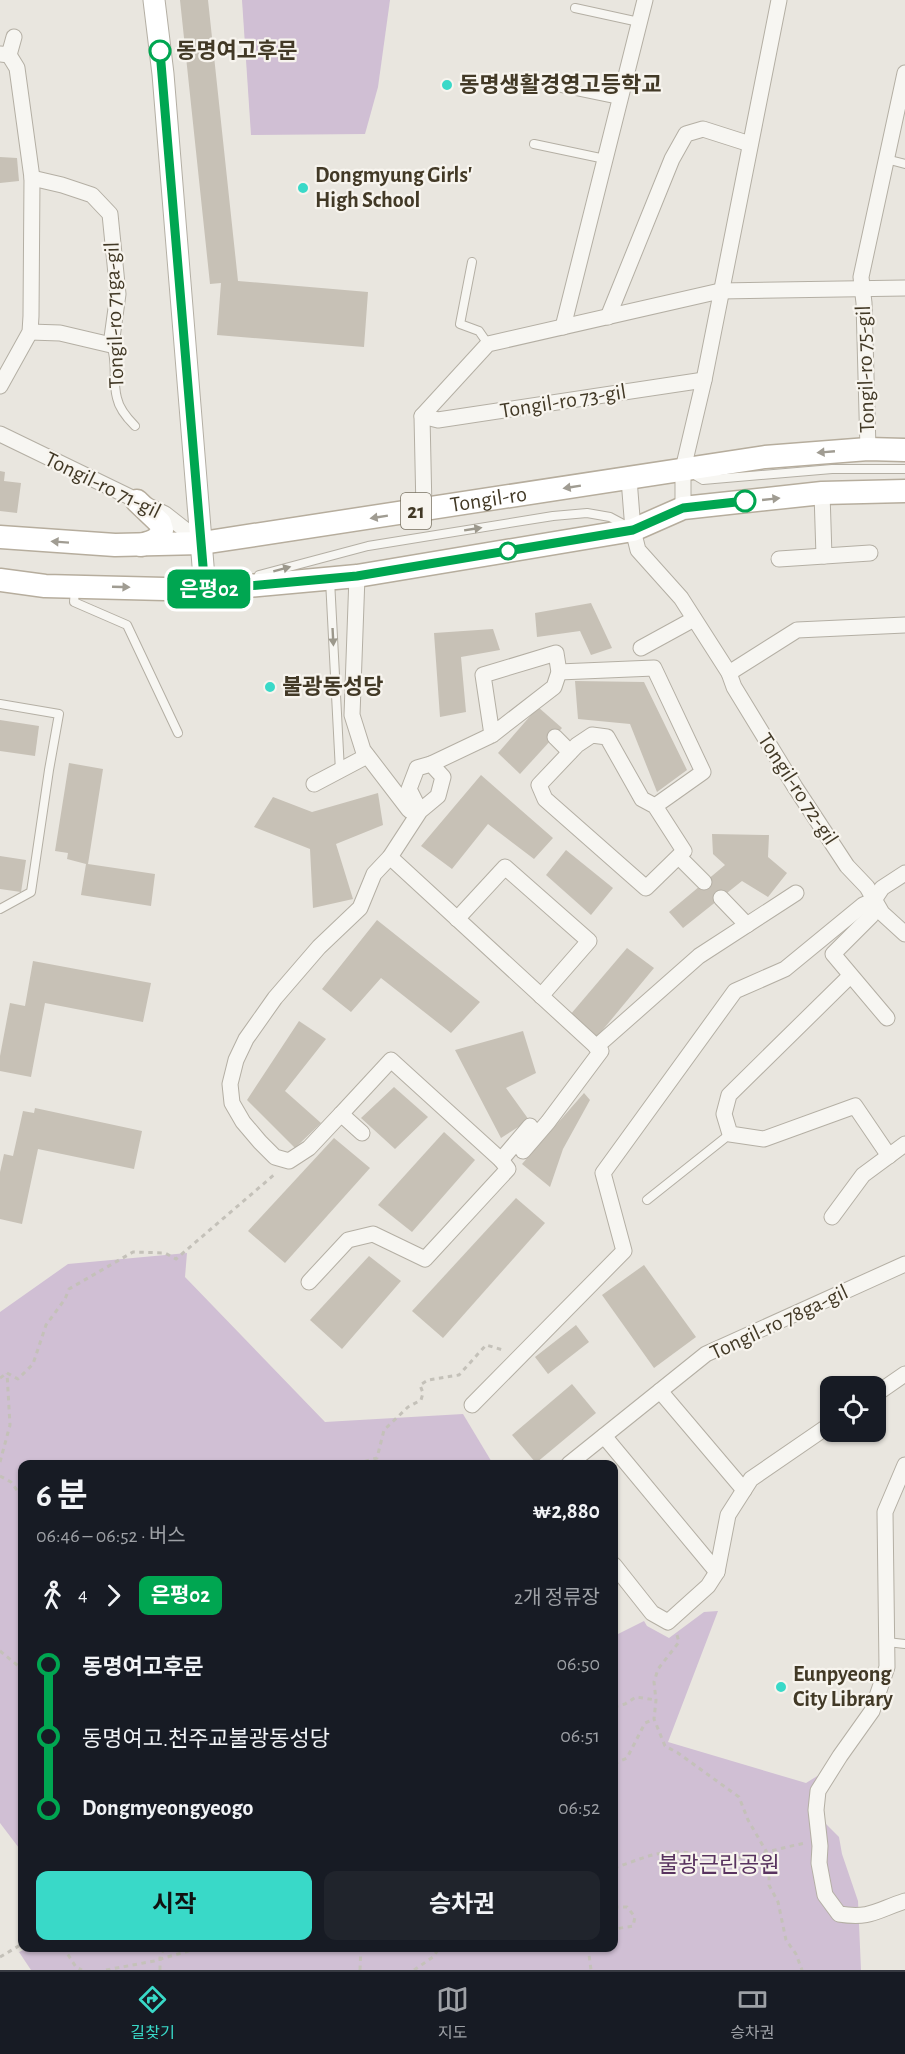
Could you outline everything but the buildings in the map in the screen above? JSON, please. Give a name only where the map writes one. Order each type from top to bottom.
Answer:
[{"type":"main road","name":"Tongil-ro","points":[[0,537],[115,545],[202,543],[765,457],[868,449],[905,450]]},
{"type":"main road","points":[[0,580],[45,586],[205,590],[357,576],[633,530],[683,508],[822,493],[905,491]]},
{"type":"main road","points":[[137,501],[162,530],[156,540],[141,545]]},
{"type":"street","points":[[154,0],[163,74],[205,590]]},
{"type":"street","points":[[563,327],[645,0]]},
{"type":"street","points":[[683,508],[683,469],[704,380],[779,0]]},
{"type":"street","points":[[0,386],[30,332],[32,178],[17,68],[4,54],[14,37]]},
{"type":"street","name":"Tongil-ro 75-gil","points":[[868,449],[864,303],[861,277],[886,159],[902,99],[905,73]]},
{"type":"street","points":[[608,317],[672,159],[686,134],[703,129],[750,144]]},
{"type":"street","name":"Tongil-ro 71ga-gil","points":[[32,178],[92,195],[110,214],[118,294],[111,345]]},
{"type":"street","name":"Tongil-ro 75-gil","points":[[720,291],[905,288]]},
{"type":"street","points":[[424,510],[422,416],[488,344],[720,291]]},
{"type":"street","points":[[30,332],[60,333],[111,345]]},
{"type":"street","name":"Tongil-ro 73-gil","points":[[422,416],[438,420],[704,380]]},
{"type":"street","name":"Tongil-ro 71-gil","points":[[0,434],[165,514],[202,543]]},
{"type":"street","name":"Tongil-ro 72-gil","points":[[629,478],[633,530],[638,550],[681,598],[729,673],[734,687],[795,787],[847,866],[867,887],[882,914],[905,934]]},
{"type":"street","points":[[822,493],[824,556]]},
{"type":"street","points":[[779,559],[870,553]]},
{"type":"street","points":[[357,576],[352,716],[367,756],[410,810],[420,811]]},
{"type":"street","points":[[641,648],[694,619]]},
{"type":"street","points":[[729,673],[797,630],[905,625]]},
{"type":"street","points":[[420,811],[409,789],[417,768],[431,764],[492,735],[529,711],[554,687],[559,672],[556,653],[483,675],[492,735]]},
{"type":"street","points":[[559,672],[654,668],[703,772],[655,806]]},
{"type":"street","points":[[592,735],[607,737],[642,799],[655,806],[684,851],[646,888],[545,799],[539,785],[577,745],[592,735]]},
{"type":"street","points":[[555,736],[570,752]]},
{"type":"street","points":[[314,784],[367,756]]},
{"type":"street","points":[[309,1282],[348,1240],[373,1234],[425,1259],[508,1169],[392,1060],[309,1148],[289,1161],[275,1157],[260,1142],[243,1122],[232,1103],[230,1084],[236,1060],[246,1039],[275,998],[319,947],[360,908],[374,874],[390,857],[420,811],[438,796],[442,777],[431,764]]},
{"type":"street","points":[[390,857],[601,1051],[548,1122],[523,1151]]},
{"type":"street","points":[[678,857],[704,882]]},
{"type":"street","points":[[457,918],[505,867],[589,940],[541,996]]},
{"type":"street","points":[[887,1018],[833,954],[871,916],[874,900],[882,888],[905,873]]},
{"type":"street","points":[[596,1047],[699,956],[796,894]]},
{"type":"street","points":[[721,898],[747,925]]},
{"type":"street","points":[[472,1405],[624,1251],[603,1173],[735,991],[785,969],[863,905],[874,900]]},
{"type":"street","points":[[850,976],[729,1095],[724,1114],[730,1134],[764,1139],[855,1106],[889,1156]]},
{"type":"street","points":[[341,1114],[362,1133]]},
{"type":"street","points":[[501,1160],[530,1126]]},
{"type":"street","points":[[832,1217],[863,1175],[905,1144]]},
{"type":"street","name":"Tongil-ro 78ga-gil","points":[[574,1460],[706,1354],[905,1264]]},
{"type":"street","points":[[886,1387],[905,1374]]},
{"type":"street","points":[[660,1391],[744,1490]]},
{"type":"street","points":[[618,1570],[652,1613],[668,1622],[708,1586],[717,1572],[728,1515],[751,1479],[820,1432]]},
{"type":"street","points":[[604,1436],[717,1572]]},
{"type":"street","points":[[905,1466],[885,1512],[887,1667],[872,1711],[818,1791],[816,1810],[820,1842],[819,1863],[825,1895],[839,1914],[870,1916],[905,1901]]},
{"type":"lane","points":[[575,8],[639,22]]},
{"type":"lane","points":[[557,87],[620,100]]},
{"type":"lane","points":[[534,144],[605,159]]},
{"type":"lane","points":[[886,159],[905,164]]},
{"type":"lane","points":[[472,262],[460,324],[479,332],[488,344]]},
{"type":"lane","name":"Tongil-ro 71ga-gil","points":[[111,345],[115,356],[117,399],[135,426]]},
{"type":"lane","points":[[683,469],[704,480],[832,469],[905,469]]},
{"type":"lane","points":[[205,590],[368,546],[553,516],[587,513],[610,517],[633,530]]},
{"type":"lane","points":[[329,578],[340,771]]},
{"type":"lane","points":[[75,586],[74,602],[127,625],[178,733]]},
{"type":"lane","points":[[0,704],[59,714],[31,892],[0,909]]},
{"type":"lane","points":[[647,1200],[730,1134]]},
{"type":"lane","points":[[887,1642],[905,1644]]},
{"type":"path","points":[[8,1373],[18,1379],[33,1364],[46,1325],[65,1299],[69,1289],[133,1252],[165,1253],[176,1259],[289,1161]]},
{"type":"path","points":[[369,1460],[376,1458],[384,1430],[408,1407],[421,1400],[423,1393],[420,1385],[428,1380],[459,1375],[486,1345],[521,1356]]},
{"type":"path","points":[[0,1378],[8,1373]]},
{"type":"path","points":[[0,1462],[10,1425],[8,1373]]},
{"type":"path","points":[[0,1476],[11,1482],[18,1492]]},
{"type":"path","points":[[668,1622],[673,1625],[679,1642],[658,1669],[654,1682],[656,1701],[654,1719],[665,1746],[739,1797],[748,1820],[766,1851],[769,1885],[778,1902],[786,1940],[796,1954],[802,1970]]},
{"type":"path","points":[[0,1651],[18,1666]]},
{"type":"path","points":[[618,1706],[636,1697],[656,1701]]},
{"type":"path","points":[[618,1762],[627,1758],[645,1723],[654,1719]]},
{"type":"path","points":[[618,1867],[649,1855],[680,1852],[720,1860],[738,1858],[785,1846],[820,1842]]},
{"type":"path","points":[[618,1907],[627,1906],[635,1917],[633,1926],[618,1928]]},
{"type":"path","points":[[0,1957],[18,1946]]},
{"type":"path","points":[[66,1952],[76,1967],[82,1970]]},
{"type":"path","points":[[160,1970],[159,1959],[162,1952]]},
{"type":"path","points":[[106,1970],[184,1952]]},
{"type":"path","points":[[360,1970],[361,1952]]},
{"type":"path","points":[[414,1970],[436,1952]]},
{"type":"path","points":[[589,1952],[591,1970]]},
{"type":"green space","points":[[242,0],[390,0],[378,87],[365,134],[251,135]]},
{"type":"green space","points":[[187,1253],[185,1277],[325,1422],[463,1414],[491,1460],[18,1460],[18,1847],[0,1823],[0,1312],[68,1264]]},
{"type":"green space","name":"불광근린공원","points":[[718,1611],[668,1742],[806,1783],[819,1775],[819,1817],[839,1837],[842,1854],[858,1901],[861,1970],[31,1970],[19,1952],[618,1952],[618,1634],[644,1621],[647,1626],[669,1638],[704,1612]]},
{"type":"bus line","name":"은평02","points":[[160,51],[205,590],[357,576],[633,530],[683,508],[745,501]]},
{"type":"place","name":"동명여고후문","points":[[160,51]]},
{"type":"place","name":"동명생활경영고등학교","points":[[447,85]]},
{"type":"place","name":"Dongmyung Girls' High School","points":[[303,188]]},
{"type":"place","name":"불광동성당","points":[[270,687]]},
{"type":"place","name":"Eunpyeong City Library","points":[[781,1687]]}]
